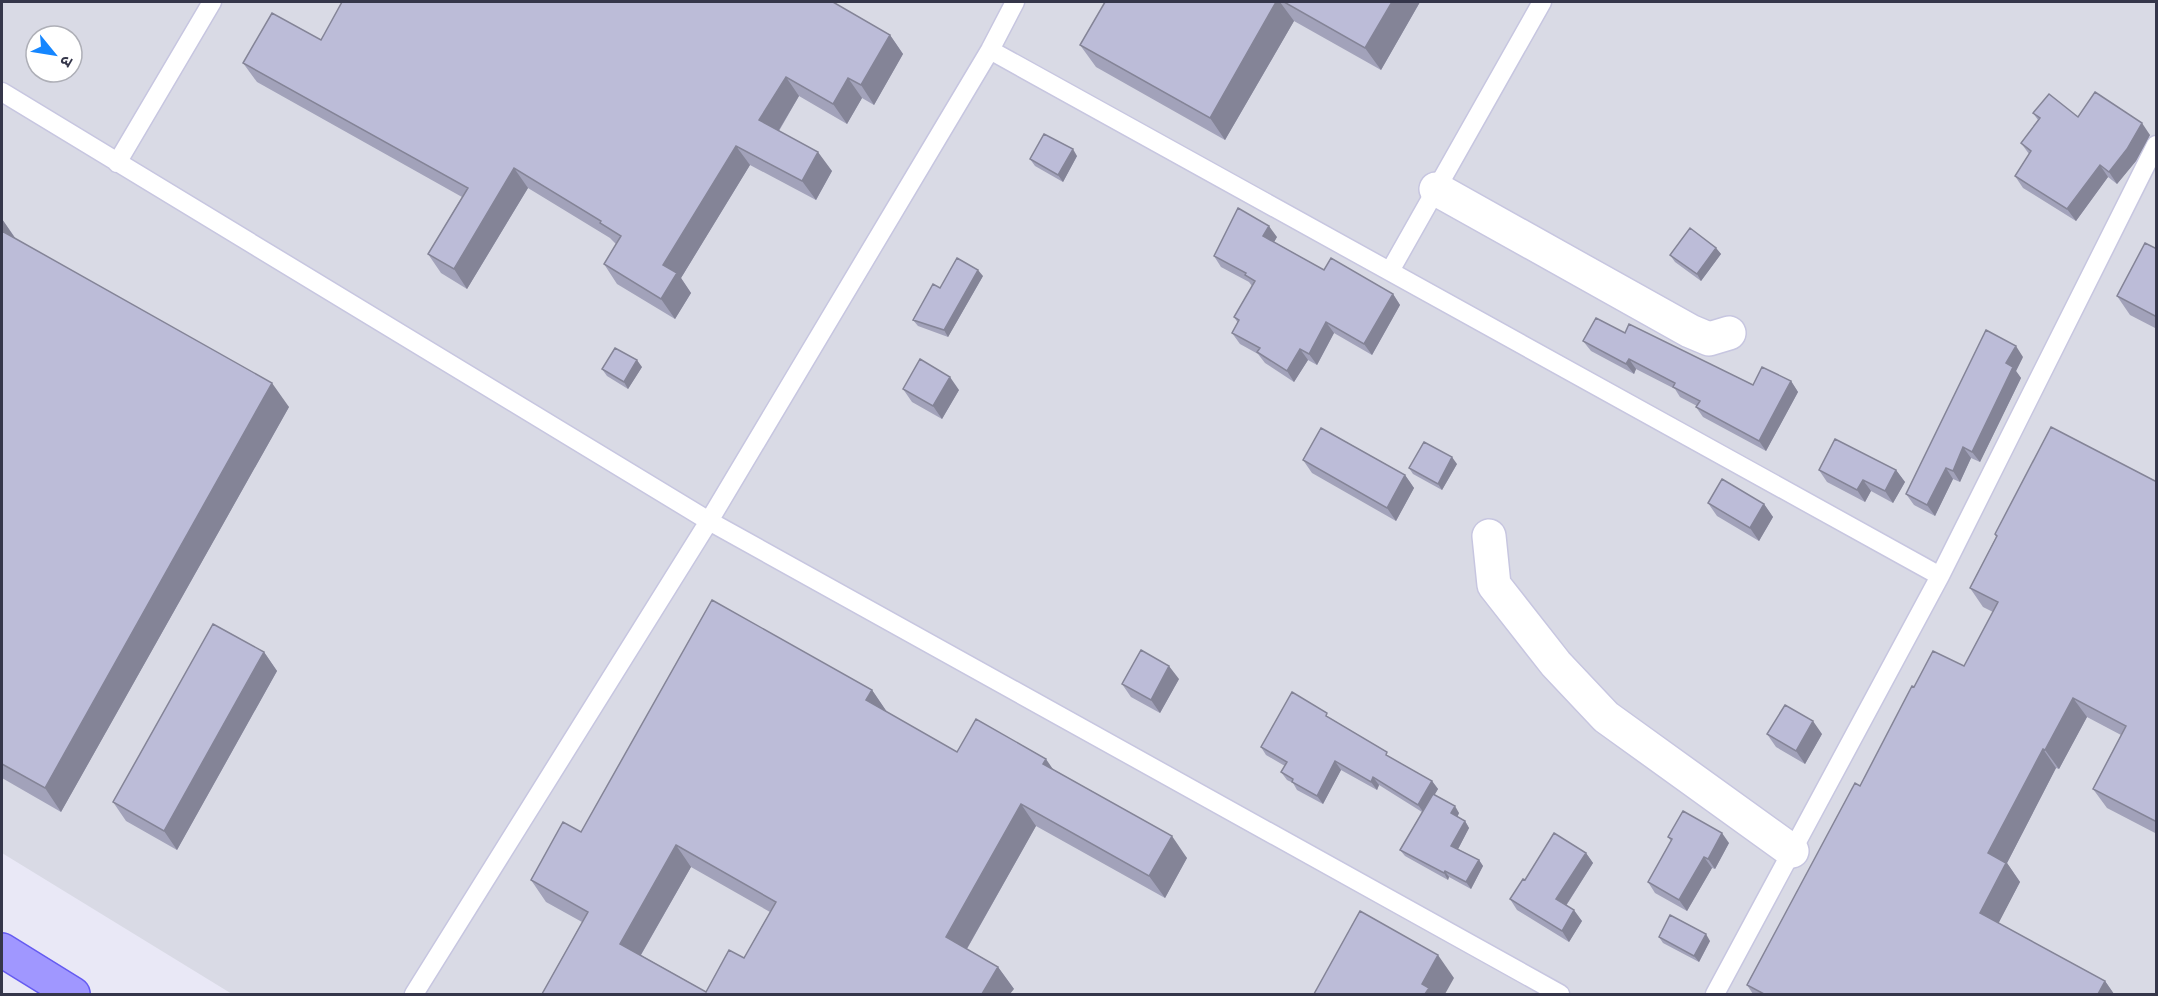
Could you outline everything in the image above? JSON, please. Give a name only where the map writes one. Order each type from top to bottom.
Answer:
[{"type":"main road","points":[[2,950],[73,994]]},
{"type":"street","points":[[1436,189],[1690,331],[1709,339],[1730,333]]},
{"type":"street","points":[[1489,536],[1494,585],[1556,664],[1587,699],[1606,717],[1792,851]]},
{"type":"lane","points":[[117,163],[212,2]]},
{"type":"lane","points":[[414,994],[709,521],[990,50],[1016,2]]},
{"type":"lane","points":[[1390,271],[1542,2]]},
{"type":"lane","points":[[990,50],[1940,576]]},
{"type":"lane","points":[[2,92],[709,521],[1560,994]]},
{"type":"lane","points":[[1715,994],[1940,576],[2157,145]]},
{"type":"shaded area","points":[[2,2],[2156,2],[2156,994],[232,994],[2,853]]},
{"type":"building","points":[[342,2],[833,2],[890,35],[861,85],[848,78],[833,104],[786,77],[759,120],[818,152],[802,181],[736,146],[663,265],[677,273],[661,299],[604,264],[621,236],[600,223],[601,221],[514,168],[454,269],[428,254],[468,188],[243,63],[272,13],[321,40]]},
{"type":"building","points":[[1105,2],[1276,2],[1210,118],[1080,45]]},
{"type":"building","points":[[1284,2],[1392,2],[1365,48]]},
{"type":"building","points":[[2095,92],[2142,123],[2127,149],[2109,172],[2100,165],[2067,209],[2015,176],[2031,151],[2021,143],[2040,118],[2033,113],[2049,94],[2078,117]]},
{"type":"building","points":[[1044,134],[1073,149],[1058,175],[1030,159]]},
{"type":"building","points":[[1238,208],[1269,226],[1263,236],[1324,270],[1331,258],[1393,294],[1364,344],[1326,322],[1309,354],[1300,349],[1287,371],[1257,352],[1260,348],[1232,333],[1239,320],[1234,317],[1255,281],[1245,275],[1246,273],[1214,256]]},
{"type":"building","points":[[1690,228],[1716,248],[1697,274],[1670,255]]},
{"type":"building","points":[[2,231],[272,383],[45,788],[2,764]]},
{"type":"building","points":[[2145,243],[2157,249],[2157,317],[2117,296]]},
{"type":"building","points":[[957,258],[978,270],[944,330],[913,320],[933,284],[940,288]]},
{"type":"building","points":[[1596,318],[1625,333],[1629,324],[1753,385],[1762,367],[1791,381],[1759,441],[1696,407],[1700,401],[1673,387],[1675,383],[1629,359],[1626,364],[1583,341]]},
{"type":"building","points":[[1986,330],[2016,346],[2006,363],[2013,367],[1972,452],[1963,447],[1953,471],[1946,468],[1927,505],[1906,494]]},
{"type":"building","points":[[615,348],[637,360],[624,382],[602,369]]},
{"type":"building","points":[[920,359],[950,377],[933,406],[903,389]]},
{"type":"building","points":[[2051,427],[2157,482],[2157,822],[2093,789],[2126,726],[2073,698],[1988,853],[2006,863],[1980,913],[2105,981],[2098,994],[1764,994],[1747,985],[1855,783],[1860,786],[1912,686],[1914,687],[1933,651],[1964,666],[1998,602],[1970,588],[1997,536],[1995,534]]},
{"type":"building","points":[[1321,428],[1405,475],[1387,508],[1303,460]]},
{"type":"building","points":[[1835,439],[1896,470],[1885,491],[1863,480],[1857,490],[1819,470]]},
{"type":"building","points":[[1424,442],[1452,457],[1438,484],[1409,468]]},
{"type":"building","points":[[1722,479],[1764,504],[1750,528],[1708,503]]},
{"type":"building","points":[[712,600],[872,690],[866,700],[957,752],[976,719],[1046,759],[1043,764],[1172,836],[1149,876],[1021,804],[946,937],[998,967],[982,994],[542,994],[588,912],[531,880],[563,822],[581,832]],"holes":[[[676,845],[776,902],[744,958],[729,950],[706,992],[620,944]]]},
{"type":"building","points":[[213,624],[264,652],[164,831],[113,802]]},
{"type":"building","points":[[1141,650],[1169,666],[1151,700],[1122,684]]},
{"type":"building","points":[[1292,692],[1327,713],[1326,716],[1387,752],[1386,755],[1432,781],[1418,805],[1373,777],[1371,782],[1335,761],[1317,796],[1292,782],[1293,779],[1281,772],[1287,762],[1261,747]]},
{"type":"building","points":[[1785,705],[1813,721],[1796,751],[1767,734]]},
{"type":"building","points":[[1433,794],[1455,806],[1451,813],[1465,821],[1451,846],[1479,860],[1466,882],[1400,850]]},
{"type":"building","points":[[1683,811],[1722,833],[1708,859],[1704,857],[1679,900],[1648,882],[1672,839],[1668,837]]},
{"type":"building","points":[[1554,833],[1586,853],[1556,899],[1574,910],[1562,931],[1510,899],[1523,879],[1525,880]]},
{"type":"building","points":[[1360,911],[1438,955],[1422,984],[1429,988],[1425,994],[1314,994]]},
{"type":"building","points":[[1670,915],[1706,934],[1694,956],[1659,937]]}]
